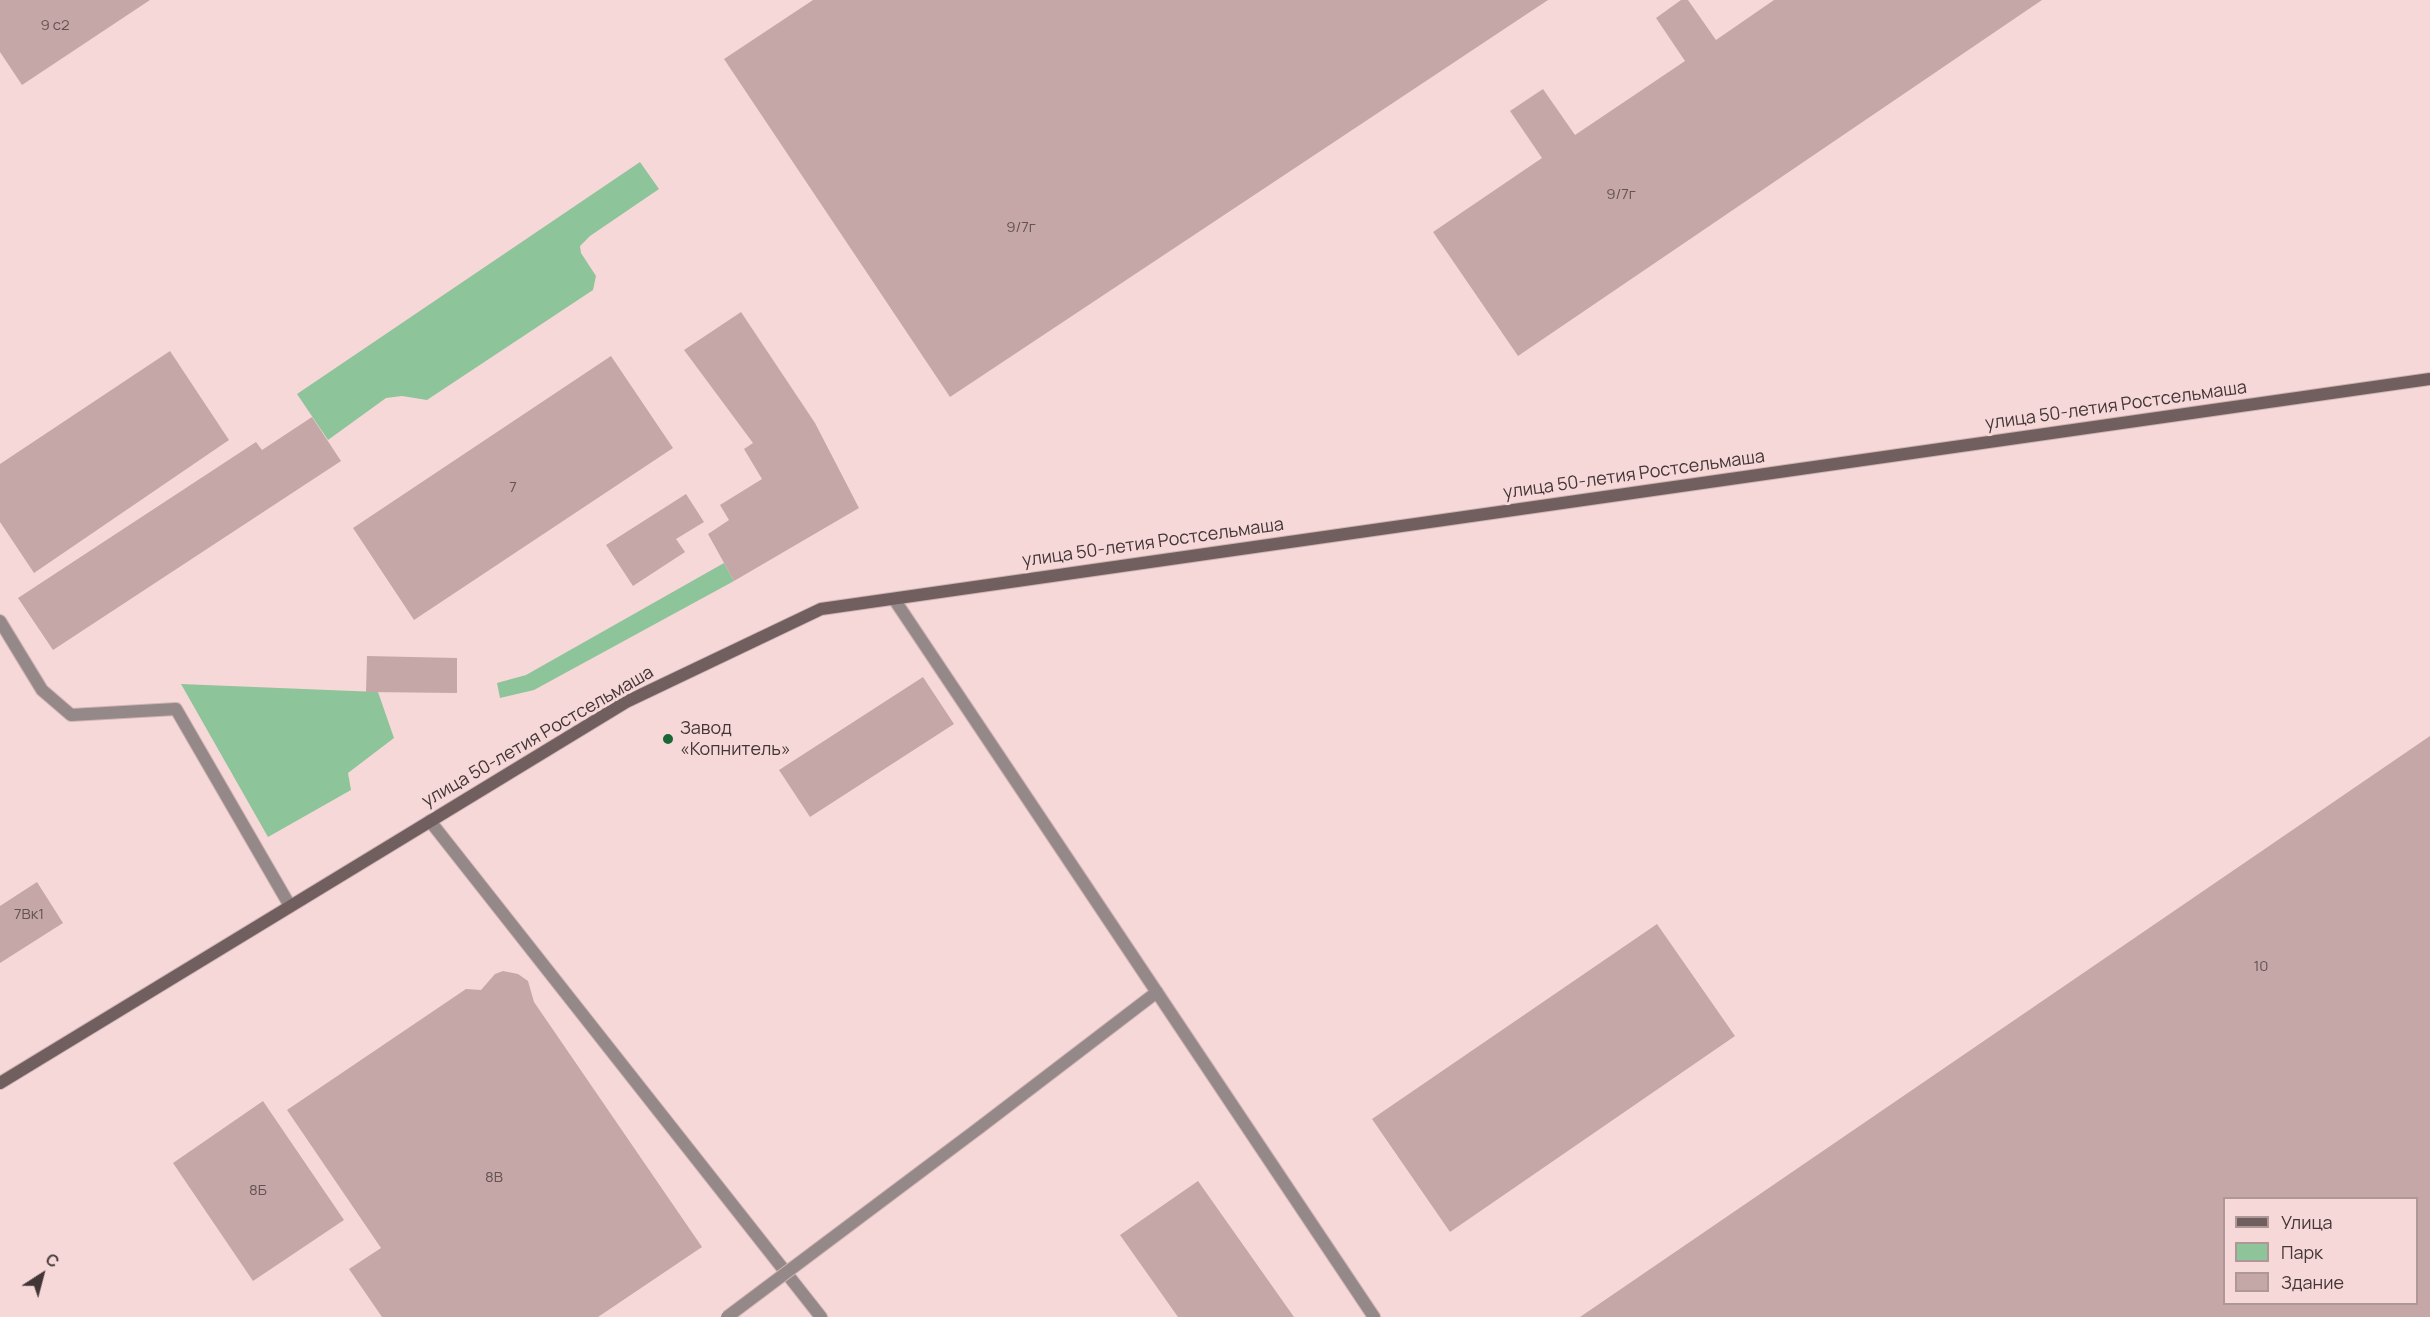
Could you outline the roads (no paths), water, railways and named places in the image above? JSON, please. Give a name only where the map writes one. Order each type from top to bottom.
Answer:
[{"type":"main road","name":"улица 50-летия Ростсельмаша","points":[[0,1083],[626,702],[820,609],[2430,379]]},
{"type":"lane","points":[[894,599],[1374,1317]]},
{"type":"lane","points":[[0,621],[42,690],[71,715],[176,709],[290,906]]},
{"type":"lane","points":[[430,821],[820,1317]]},
{"type":"lane","points":[[727,1317],[1157,992]]},
{"type":"place","name":"Завод «Копнитель»","points":[[668,739]]}]
